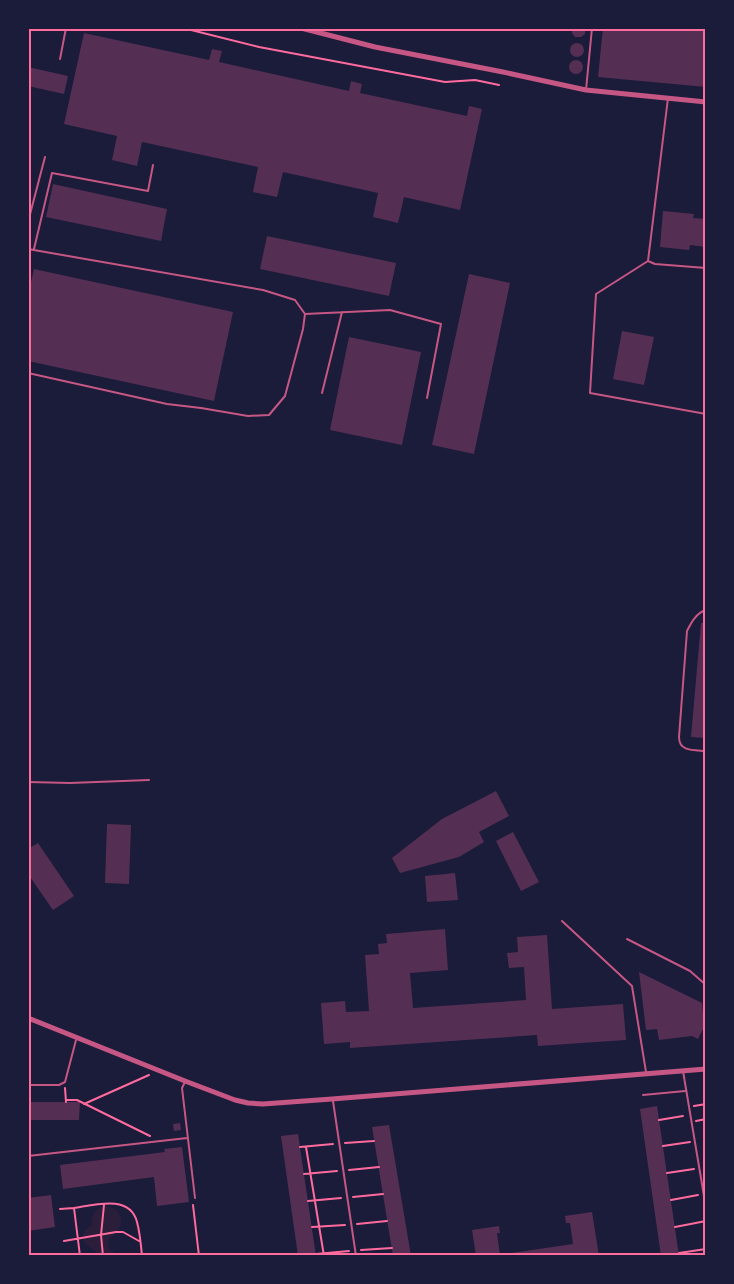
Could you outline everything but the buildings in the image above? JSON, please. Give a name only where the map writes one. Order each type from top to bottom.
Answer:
[{"type":"street","points":[[301,28],[375,47],[586,90],[705,102]]},
{"type":"street","points":[[28,1017],[185,1081],[248,1103],[332,1099],[705,1069]]},
{"type":"lane","points":[[60,59],[66,28]]},
{"type":"lane","points":[[586,90],[592,28]]},
{"type":"lane","points":[[648,261],[668,98]]},
{"type":"lane","points":[[28,222],[45,158]]},
{"type":"lane","points":[[34,249],[52,173],[148,191],[153,165]]},
{"type":"lane","points":[[28,249],[263,290],[296,300],[305,314],[285,396],[269,415],[248,416],[167,404],[28,373]]},
{"type":"lane","points":[[648,261],[655,264],[705,268]]},
{"type":"lane","points":[[648,261],[596,294],[590,393],[705,414]]},
{"type":"lane","points":[[305,314],[390,309],[441,324],[427,398]]},
{"type":"lane","points":[[322,393],[342,312]]},
{"type":"lane","points":[[705,610],[692,620],[687,631],[679,737],[682,747],[688,750],[705,750]]},
{"type":"lane","points":[[28,782],[149,780]]},
{"type":"lane","points":[[562,921],[633,986],[646,1074]]},
{"type":"lane","points":[[627,939],[690,971],[705,985]]},
{"type":"lane","points":[[28,1085],[59,1085],[65,1082],[77,1037]]},
{"type":"lane","points":[[683,1071],[705,1208]]},
{"type":"lane","points":[[185,1081],[182,1088],[195,1198]]},
{"type":"lane","points":[[643,1095],[686,1091]]},
{"type":"lane","points":[[332,1099],[356,1256]]},
{"type":"lane","points":[[28,1156],[187,1138]]},
{"type":"path","points":[[183,28],[259,46],[445,82],[475,80],[499,85]]},
{"type":"path","points":[[84,1104],[149,1075]]},
{"type":"path","points":[[65,1082],[66,1101],[77,1100],[161,1141]]},
{"type":"path","points":[[689,1107],[705,1104]]},
{"type":"path","points":[[659,1120],[690,1115]]},
{"type":"path","points":[[300,1147],[374,1141]]},
{"type":"path","points":[[663,1146],[694,1141]]},
{"type":"path","points":[[306,1147],[323,1255]]},
{"type":"path","points":[[304,1174],[379,1167]]},
{"type":"path","points":[[667,1173],[699,1168]]},
{"type":"path","points":[[308,1201],[383,1194]]},
{"type":"path","points":[[671,1200],[703,1194]]},
{"type":"path","points":[[195,1198],[193,1207],[200,1256]]},
{"type":"path","points":[[103,1256],[101,1235],[104,1204]]},
{"type":"path","points":[[60,1209],[120,1204],[128,1209],[137,1221],[142,1255]]},
{"type":"path","points":[[74,1208],[80,1256]]},
{"type":"path","points":[[312,1227],[387,1221]]},
{"type":"path","points":[[675,1227],[705,1221]]},
{"type":"path","points":[[64,1241],[123,1232],[140,1242]]},
{"type":"path","points":[[316,1254],[392,1248]]},
{"type":"path","points":[[679,1253],[705,1249]]},
{"type":"shaded area","points":[[104,1206],[113,1208],[121,1217],[120,1226],[108,1241],[109,1249],[118,1255],[94,1255],[96,1251],[84,1240],[84,1232],[92,1225],[94,1213]]}]
